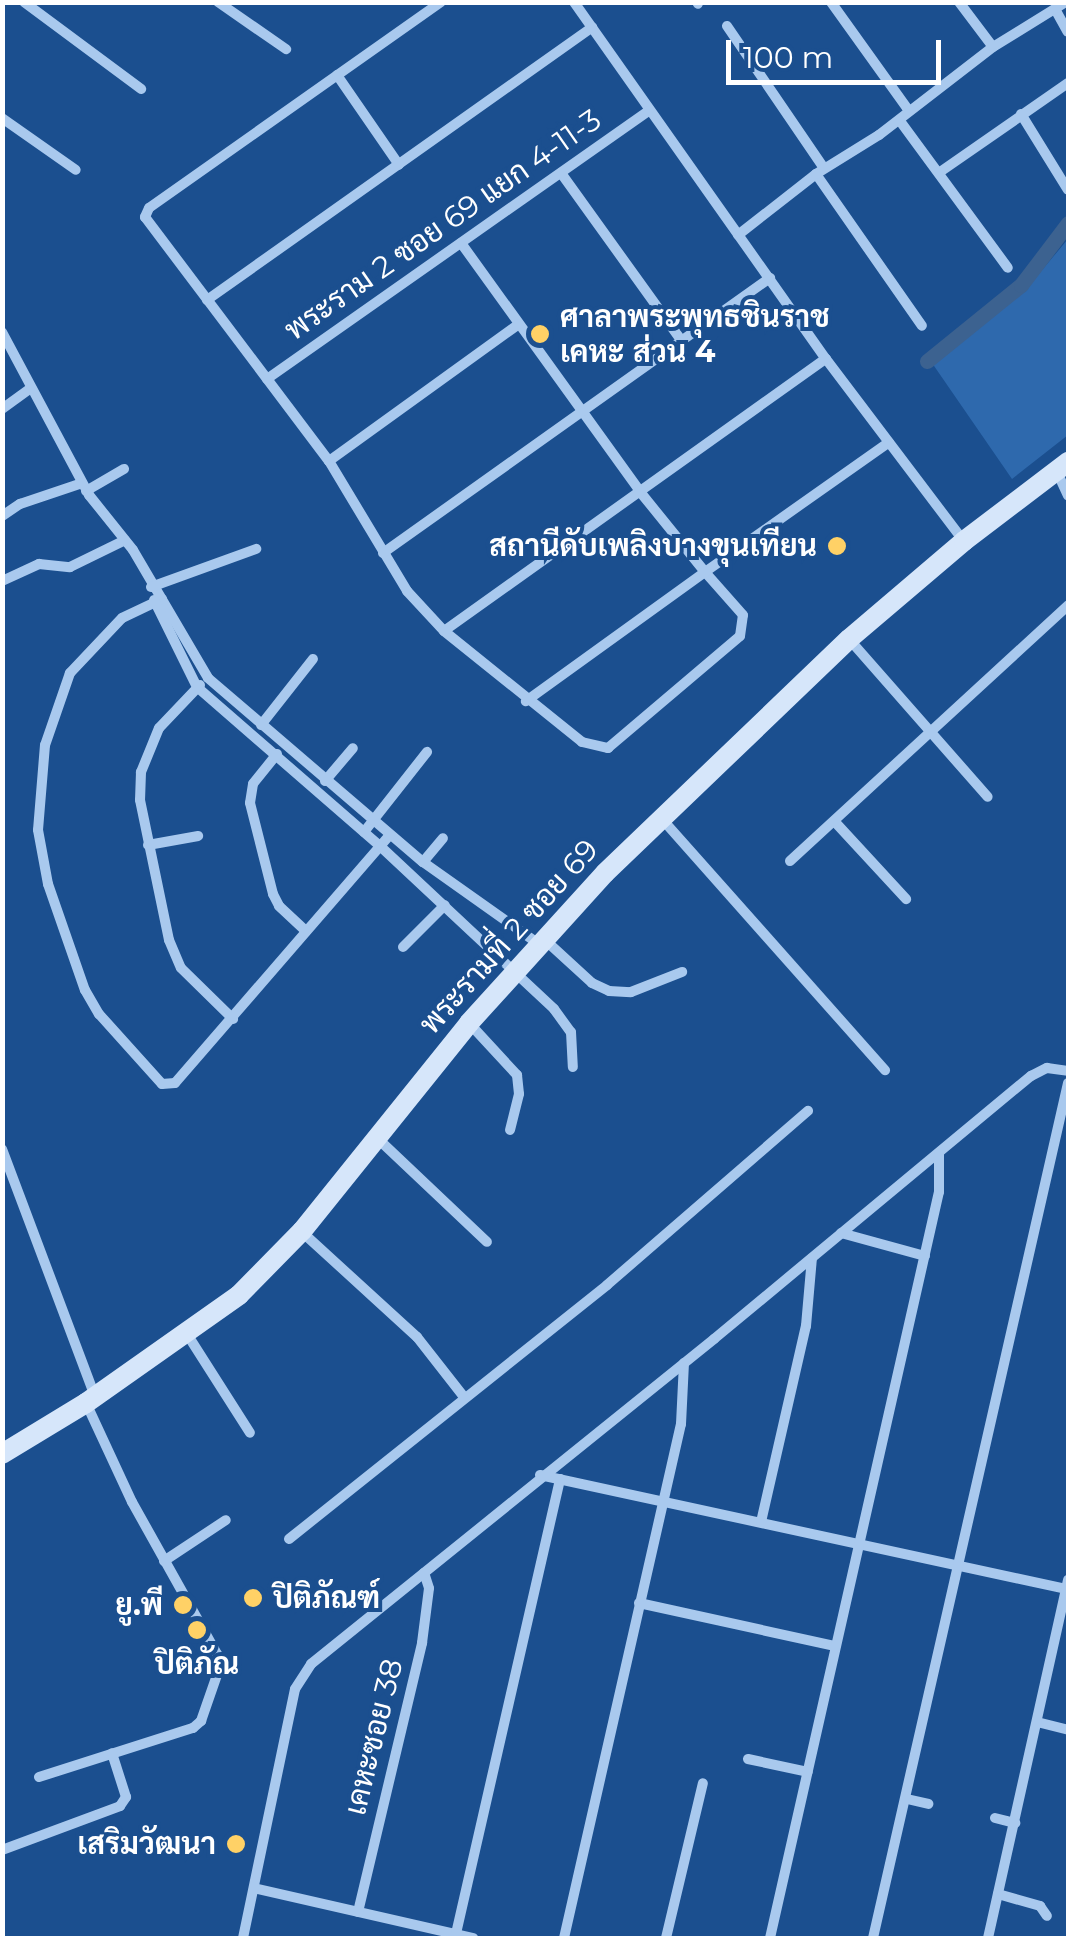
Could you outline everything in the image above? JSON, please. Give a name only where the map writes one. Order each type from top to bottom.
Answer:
[{"type":"street","points":[[24,2],[140,89]]},
{"type":"street","points":[[218,2],[286,49]]},
{"type":"street","points":[[440,2],[149,208],[144,216],[328,461],[407,591],[444,631],[526,701],[582,742],[608,748],[740,636],[742,615],[641,493],[461,244]]},
{"type":"street","points":[[574,2],[826,358],[964,541]]},
{"type":"street","points":[[831,2],[909,111]]},
{"type":"street","points":[[959,2],[993,47]]},
{"type":"street","points":[[738,235],[820,171],[900,120],[993,47],[1066,2]]},
{"type":"street","points":[[1055,10],[1068,32]]},
{"type":"street","points":[[207,300],[592,26]]},
{"type":"street","points":[[727,26],[922,326]]},
{"type":"street","points":[[337,75],[399,165]]},
{"type":"street","points":[[940,172],[1068,83]]},
{"type":"street","name":"พระราม 2 ซอย 69 แยก 4-11-3","points":[[267,379],[648,111]]},
{"type":"street","points":[[1022,114],[1068,190]]},
{"type":"street","points":[[2,118],[76,170]]},
{"type":"street","points":[[900,120],[1008,268]]},
{"type":"street","points":[[562,174],[681,340]]},
{"type":"street","points":[[382,553],[770,278]]},
{"type":"street","points":[[328,461],[519,324]]},
{"type":"street","points":[[2,332],[84,487],[125,540],[196,687],[380,846],[565,1020],[574,1046],[573,1067]]},
{"type":"street","points":[[444,631],[826,358]]},
{"type":"street","points":[[2,409],[30,388]]},
{"type":"street","points":[[526,701],[888,442]]},
{"type":"street","points":[[1062,466],[1068,496]]},
{"type":"street","name":"พระรามที่ 2 ซอย 69","points":[[2,1454],[90,1400],[239,1295],[302,1231],[374,1135],[514,971],[661,818],[849,639],[964,541],[1062,466]]},
{"type":"street","points":[[2,516],[20,504],[84,487],[124,469]]},
{"type":"street","points":[[2,582],[38,564],[70,567],[125,540]]},
{"type":"street","points":[[256,549],[155,596],[122,618],[70,673],[45,746],[38,830],[64,939],[85,990],[100,1014],[162,1084],[175,1083],[390,834]]},
{"type":"street","points":[[155,596],[208,678],[284,746],[423,862],[541,941],[592,983],[609,991],[631,992],[682,972]]},
{"type":"street","points":[[790,861],[1068,605]]},
{"type":"street","points":[[849,639],[988,797]]},
{"type":"street","points":[[262,725],[314,659]]},
{"type":"street","points":[[208,678],[159,728],[142,772],[140,800],[168,940],[181,968],[233,1018]]},
{"type":"street","points":[[284,746],[252,784],[250,802],[273,894],[306,931]]},
{"type":"street","points":[[325,781],[353,748]]},
{"type":"street","points":[[364,832],[427,752]]},
{"type":"street","points":[[661,818],[886,1070]]},
{"type":"street","points":[[835,822],[906,899]]},
{"type":"street","points":[[148,845],[198,836]]},
{"type":"street","points":[[423,862],[442,838]]},
{"type":"street","points":[[403,947],[444,905]]},
{"type":"street","points":[[469,1023],[516,1076],[519,1094],[510,1130]]},
{"type":"street","points":[[243,1938],[301,1676],[326,1649],[684,1363],[1031,1076],[1046,1068],[1068,1071]]},
{"type":"street","points":[[874,1938],[1068,1083]]},
{"type":"street","points":[[289,1540],[607,1285],[808,1111]]},
{"type":"street","points":[[374,1135],[488,1242]]},
{"type":"street","points":[[2,1149],[90,1400],[164,1560],[217,1654],[217,1675],[201,1721],[193,1728],[39,1777]]},
{"type":"street","points":[[770,1938],[940,1192],[939,1154]]},
{"type":"street","points":[[302,1231],[417,1337],[464,1397]]},
{"type":"street","points":[[842,1233],[925,1256]]},
{"type":"street","points":[[762,1522],[806,1326],[812,1258]]},
{"type":"street","points":[[187,1334],[250,1433]]},
{"type":"street","points":[[564,1938],[685,1404],[684,1363]]},
{"type":"street","points":[[540,1475],[960,1567],[1067,1584],[988,1938]]},
{"type":"street","points":[[456,1937],[560,1479]]},
{"type":"street","points":[[164,1560],[226,1520]]},
{"type":"street","name":"เคหะซอย 38","points":[[358,1912],[422,1643],[429,1588],[424,1573]]},
{"type":"street","points":[[639,1603],[836,1646]]},
{"type":"street","points":[[1036,1722],[1068,1730]]},
{"type":"street","points":[[2,1850],[120,1806],[126,1797],[112,1753]]},
{"type":"street","points":[[748,1759],[808,1772]]},
{"type":"street","points":[[666,1938],[703,1783]]},
{"type":"street","points":[[906,1800],[928,1804]]},
{"type":"street","points":[[995,1818],[1014,1823]]},
{"type":"street","points":[[254,1888],[473,1938]]},
{"type":"street","points":[[998,1894],[1040,1906],[1048,1916]]},
{"type":"shaded area","points":[[1068,239],[1068,435],[1012,479],[932,363],[1027,288]]},
{"type":"waterway","points":[[927,361],[1021,285],[1068,223]]},
{"type":"place","name":"ศาลาพระพุทธชินราช เคหะ ส่วน 4","points":[[540,334]]},
{"type":"place","name":"สถานีดับเพลิงบางขุนเทียน","points":[[837,546]]},
{"type":"place","name":"ปิติภัณฑ์","points":[[253,1598]]},
{"type":"place","name":"ยู.พี","points":[[183,1605]]},
{"type":"place","name":"ปิติภัณ","points":[[197,1630]]},
{"type":"place","name":"เสริมวัฒนา","points":[[236,1844]]}]
